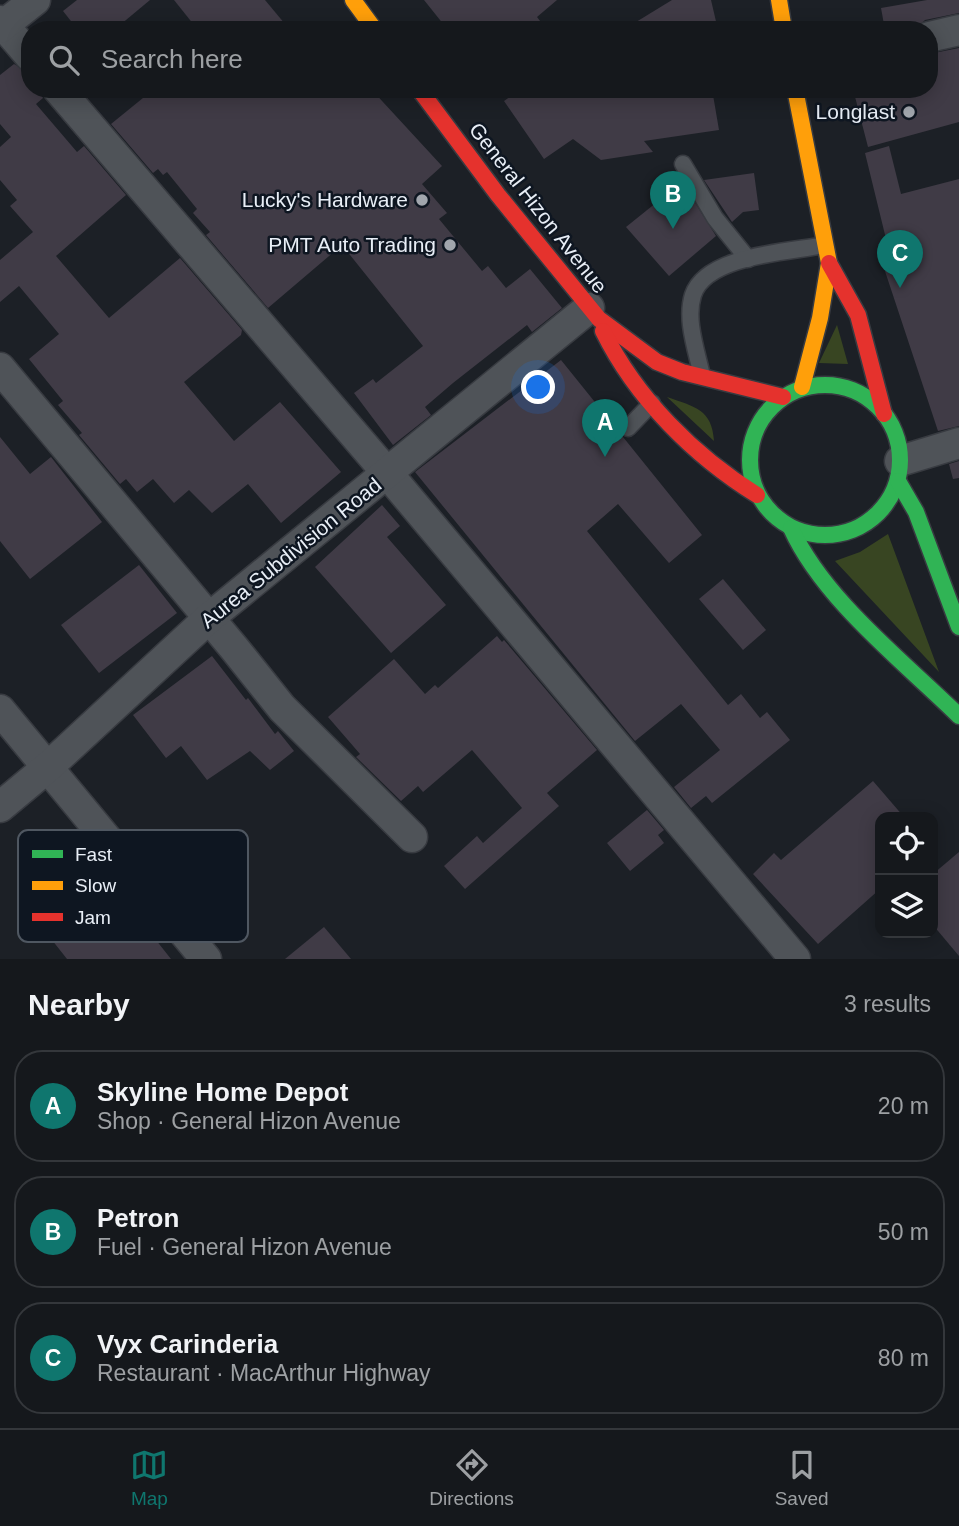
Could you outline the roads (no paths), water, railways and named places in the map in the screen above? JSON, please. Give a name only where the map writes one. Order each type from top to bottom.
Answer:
[{"type":"main road","points":[[779,0],[782,21]]},
{"type":"main road","points":[[355,1],[369,21]]},
{"type":"main road","name":"General Hizon Avenue","points":[[426,98],[498,195],[594,314],[657,362],[783,397]]},
{"type":"main road","points":[[797,98],[829,263],[820,318],[802,387]]},
{"type":"main road","points":[[829,263],[843,279],[857,313],[884,414]]},
{"type":"main road","name":"General Hizon Avenue","points":[[594,314],[610,349],[654,401],[710,463],[757,495]]},
{"type":"main road","points":[[899,471],[882,510],[856,529],[823,535],[791,528],[777,519],[757,495],[749,460],[752,439],[760,420],[783,397],[802,387],[833,385],[868,398],[895,430],[899,471],[959,627]]},
{"type":"main road","points":[[791,528],[804,557],[836,596],[959,716]]},
{"type":"street","points":[[21,46],[1,25],[35,0]]},
{"type":"street","points":[[938,35],[959,30]]},
{"type":"street","points":[[66,98],[388,474],[795,959]]},
{"type":"street","name":"Aurea Subdivision Road","points":[[0,807],[48,767],[209,618],[594,314]]},
{"type":"street","points":[[0,368],[282,708],[412,837]]},
{"type":"street","points":[[899,471],[959,443]]},
{"type":"street","points":[[0,710],[100,830]]},
{"type":"street","points":[[192,942],[206,959]]},
{"type":"lane","points":[[683,164],[715,218],[748,258]]},
{"type":"lane","points":[[702,376],[693,337],[693,295],[703,279],[715,269],[748,258],[825,245]]},
{"type":"lane","points":[[628,428],[654,401]]},
{"type":"place","name":"Longlast","points":[[909,112]]},
{"type":"place","name":"Lucky's Hardware","points":[[422,200]]},
{"type":"place","name":"Petron","points":[[673,229]]},
{"type":"place","name":"PMT Auto Trading","points":[[450,245]]},
{"type":"place","name":"Vyx Carinderia","points":[[900,288]]},
{"type":"place","name":"Skyline Home Depot","points":[[605,457]]}]
